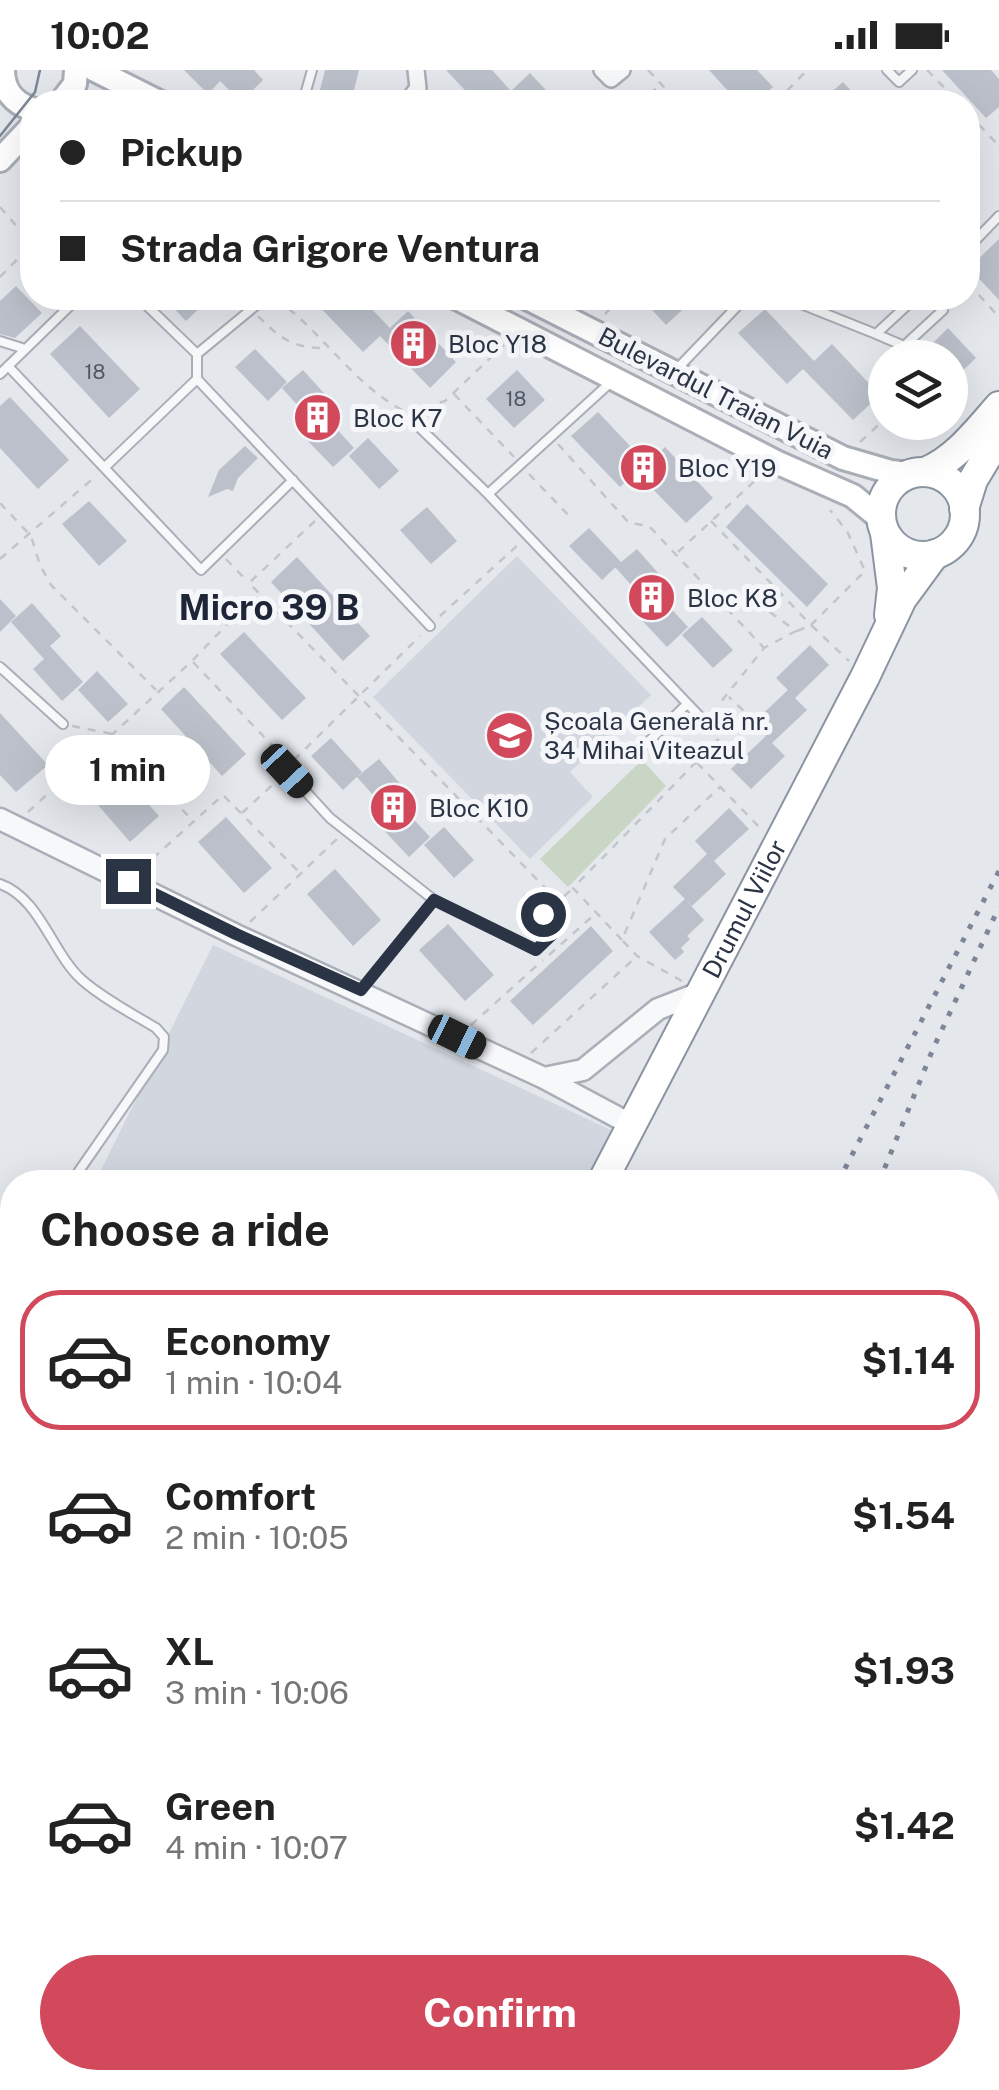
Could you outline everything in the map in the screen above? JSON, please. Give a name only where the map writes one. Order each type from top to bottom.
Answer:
[{"type":"highway","points":[[999,406],[972,438],[940,466],[918,473],[887,491],[882,504],[883,526],[894,545],[920,556],[935,554],[958,537],[972,480],[999,438]]},
{"type":"highway","points":[[918,473],[939,475],[952,483],[964,509]]},
{"type":"highway","name":"Drumul Viilor","points":[[883,526],[892,588],[884,636]]},
{"type":"highway","name":"Drumul Viilor","points":[[608,1170],[910,585],[935,554]]},
{"type":"main road","points":[[95,70],[135,90]]},
{"type":"main road","points":[[0,160],[20,139]]},
{"type":"main road","name":"Bulevardul Traian Vuia","points":[[481,310],[776,462],[836,488],[868,506],[883,526]]},
{"type":"main road","name":"Bulevardul Traian Vuia","points":[[550,310],[843,458],[868,467],[918,473]]},
{"type":"street","points":[[416,70],[418,88]]},
{"type":"street","points":[[602,70],[611,79],[622,70]]},
{"type":"street","points":[[7,822],[544,1078],[632,1125]]},
{"type":"street","points":[[544,1078],[583,1070],[658,1009],[702,992]]},
{"type":"lane","points":[[887,70],[899,82],[912,70]]},
{"type":"lane","points":[[980,236],[999,216]]},
{"type":"lane","points":[[0,374],[66,310]]},
{"type":"lane","points":[[151,310],[197,354],[197,379],[430,626]]},
{"type":"lane","points":[[197,354],[252,310]]},
{"type":"lane","points":[[674,372],[733,310]]},
{"type":"lane","points":[[816,310],[904,346],[943,310]]},
{"type":"lane","points":[[876,334],[902,310]]},
{"type":"lane","points":[[0,341],[25,349]]},
{"type":"lane","points":[[8,366],[201,570],[292,480]]},
{"type":"lane","points":[[105,468],[197,379]]},
{"type":"lane","points":[[488,494],[614,379]]},
{"type":"lane","points":[[418,426],[488,494],[704,722]]},
{"type":"lane","points":[[0,667],[63,724]]},
{"type":"lane","points":[[644,746],[687,704]]},
{"type":"lane","points":[[287,771],[330,818],[434,900],[536,950],[557,930],[528,900]]},
{"type":"lane","points":[[0,884],[25,902],[80,978],[164,1037],[163,1050],[80,1170]]},
{"type":"lane","points":[[361,990],[434,900]]},
{"type":"path","points":[[648,70],[667,90]]},
{"type":"path","points":[[788,90],[807,70]]},
{"type":"path","points":[[928,70],[947,90]]},
{"type":"path","points":[[980,125],[999,146]]},
{"type":"path","points":[[0,207],[20,230]]},
{"type":"path","points":[[0,278],[20,257]]},
{"type":"path","points":[[980,296],[999,317]]},
{"type":"path","points":[[252,310],[280,340],[305,349],[330,348]]},
{"type":"path","points":[[291,310],[380,399],[406,412],[445,402],[520,330]]},
{"type":"path","points":[[590,330],[609,310]]},
{"type":"path","points":[[551,435],[629,523],[649,526],[764,648]]},
{"type":"path","points":[[843,458],[868,435]]},
{"type":"path","points":[[676,554],[776,462]]},
{"type":"path","points":[[0,559],[105,468]]},
{"type":"path","points":[[704,722],[764,648],[811,625],[865,572],[847,531],[829,512],[836,488]]},
{"type":"path","points":[[0,503],[30,536],[51,585],[156,691]]},
{"type":"path","points":[[249,583],[324,513]]},
{"type":"path","points":[[711,521],[866,676]]},
{"type":"path","points":[[192,662],[290,764],[527,536]]},
{"type":"path","points":[[221,553],[558,901]]},
{"type":"path","points":[[7,822],[192,662],[258,592]]},
{"type":"path","points":[[766,610],[796,631]]},
{"type":"path","points":[[543,914],[744,712],[728,696]]},
{"type":"path","points":[[63,724],[112,734],[192,820]]},
{"type":"path","points":[[696,762],[777,846]]},
{"type":"path","points":[[242,813],[287,771]]},
{"type":"path","points":[[622,940],[665,840],[720,787]]},
{"type":"path","points":[[128,881],[223,795],[302,875]]},
{"type":"path","points":[[236,934],[346,830]]},
{"type":"path","points":[[573,888],[638,956],[702,992]]},
{"type":"path","points":[[457,1037],[596,913]]},
{"type":"path","points":[[517,1065],[638,956]]},
{"type":"shaded area","name":"Școala Generală nr. 34 Mihai Viteazul","points":[[517,556],[651,695],[570,772],[593,797],[530,859],[373,697]]},
{"type":"shaded area","points":[[213,945],[611,1130],[590,1170],[101,1170]]},
{"type":"green space","points":[[642,760],[666,786],[568,887],[540,859]]},
{"type":"building","points":[[184,70],[254,70],[263,80],[253,90],[229,90],[220,81],[212,90],[204,90]]},
{"type":"building","points":[[325,70],[359,70],[354,90],[320,90]]},
{"type":"building","points":[[446,70],[492,70],[510,90],[465,90]]},
{"type":"building","points":[[709,70],[757,70],[773,87],[770,90],[727,90]]},
{"type":"building","points":[[942,70],[991,70],[999,79],[999,107],[986,118],[980,111],[980,90],[960,90]]},
{"type":"building","points":[[530,73],[546,90],[512,90]]},
{"type":"building","points":[[843,82],[851,90],[834,90]]},
{"type":"building","points":[[999,239],[999,300],[980,280],[980,257]]},
{"type":"building","points":[[16,286],[20,290],[20,310],[42,313],[15,338],[0,334],[0,301]]},
{"type":"building","points":[[175,310],[197,310],[186,321]]},
{"type":"building","name":"Bloc Y18","points":[[323,310],[373,310],[390,328],[408,311],[456,362],[430,388],[380,336],[363,352]]},
{"type":"building","points":[[652,310],[682,310],[666,325]]},
{"type":"building","points":[[764,310],[814,361],[832,344],[868,382],[868,406],[853,420],[803,369],[787,384],[738,333]]},
{"type":"building","points":[[80,326],[140,389],[109,418],[50,354]]},
{"type":"building","points":[[948,328],[959,340],[936,340]]},
{"type":"building","points":[[255,349],[287,382],[268,401],[235,367]]},
{"type":"building","points":[[968,349],[976,358],[968,366]]},
{"type":"building","points":[[303,370],[332,402],[321,412],[354,448],[333,467],[303,436],[315,425],[282,388]]},
{"type":"building","points":[[517,370],[545,400],[514,428],[486,399]]},
{"type":"building","points":[[10,397],[69,460],[38,489],[0,448],[0,406]]},
{"type":"building","name":"Bloc Y19","points":[[598,412],[647,464],[665,447],[713,498],[686,523],[636,472],[620,487],[571,436]]},
{"type":"building","points":[[368,438],[399,471],[379,489],[349,456]]},
{"type":"building","points":[[245,446],[258,458],[238,478],[233,491],[227,489],[208,497],[219,470]]},
{"type":"building","points":[[89,501],[127,541],[99,566],[62,524]]},
{"type":"building","points":[[747,504],[828,584],[807,607],[726,527]]},
{"type":"building","points":[[427,507],[457,541],[431,564],[400,530]]},
{"type":"building","points":[[589,528],[621,562],[602,580],[569,546]]},
{"type":"building","points":[[637,549],[666,582],[655,591],[688,627],[667,647],[637,615],[648,604],[615,567]]},
{"type":"building","points":[[297,557],[370,636],[343,661],[271,582]]},
{"type":"building","points":[[0,599],[16,616],[0,632]]},
{"type":"building","points":[[32,603],[61,636],[50,646],[83,682],[62,701],[33,669],[44,659],[11,622]]},
{"type":"building","points":[[702,617],[733,650],[713,668],[682,635]]},
{"type":"building","points":[[244,632],[306,698],[282,720],[220,654]]},
{"type":"building","points":[[810,645],[829,665],[795,698],[807,710],[772,743],[785,756],[751,789],[731,769],[766,736],[753,723],[788,690],[776,678]]},
{"type":"building","points":[[97,671],[128,704],[108,722],[78,690]]},
{"type":"building","points":[[184,687],[246,754],[222,776],[161,709]]},
{"type":"building","points":[[0,713],[48,765],[16,792],[0,775]]},
{"type":"building","points":[[331,738],[362,772],[343,790],[311,756]]},
{"type":"building","points":[[379,759],[407,792],[397,801],[430,837],[409,857],[379,825],[390,814],[357,777]]},
{"type":"building","points":[[113,765],[159,816],[130,842],[85,790]]},
{"type":"building","points":[[729,808],[749,829],[714,861],[726,874],[692,906],[673,887],[707,854],[695,841]]},
{"type":"building","points":[[226,817],[272,868],[244,893],[198,842]]},
{"type":"building","points":[[444,827],[474,860],[454,878],[424,845]]},
{"type":"building","points":[[335,869],[381,920],[353,946],[307,894]]},
{"type":"building","points":[[685,899],[704,920],[687,936],[690,939],[681,948],[684,952],[675,960],[649,932]]},
{"type":"building","points":[[448,924],[494,975],[465,1001],[419,950]]},
{"type":"building","points":[[591,926],[613,951],[533,1025],[510,1001]]},
{"type":"tram line","points":[[35,90],[40,70]]},
{"type":"tram line","points":[[0,136],[20,111]]},
{"type":"railway","points":[[844,1170],[999,871]]},
{"type":"railway","points":[[884,1170],[933,1049],[999,907]]},
{"type":"place","name":"Bloc Y18","points":[[413,344]]},
{"type":"place","name":"Bloc K7","points":[[318,418]]},
{"type":"place","name":"Bloc Y19","points":[[643,468]]},
{"type":"place","name":"Bloc K8","points":[[652,598]]},
{"type":"place","name":"Școala Generală nr. 34 Mihai Viteazul","points":[[509,735]]},
{"type":"place","name":"Bloc K10","points":[[394,808]]},
{"type":"district","name":"Micro 39 B","points":[[269,607]]},
{"type":"route","points":[[128,881],[361,990],[434,900],[536,950],[557,930],[543,914]]}]
